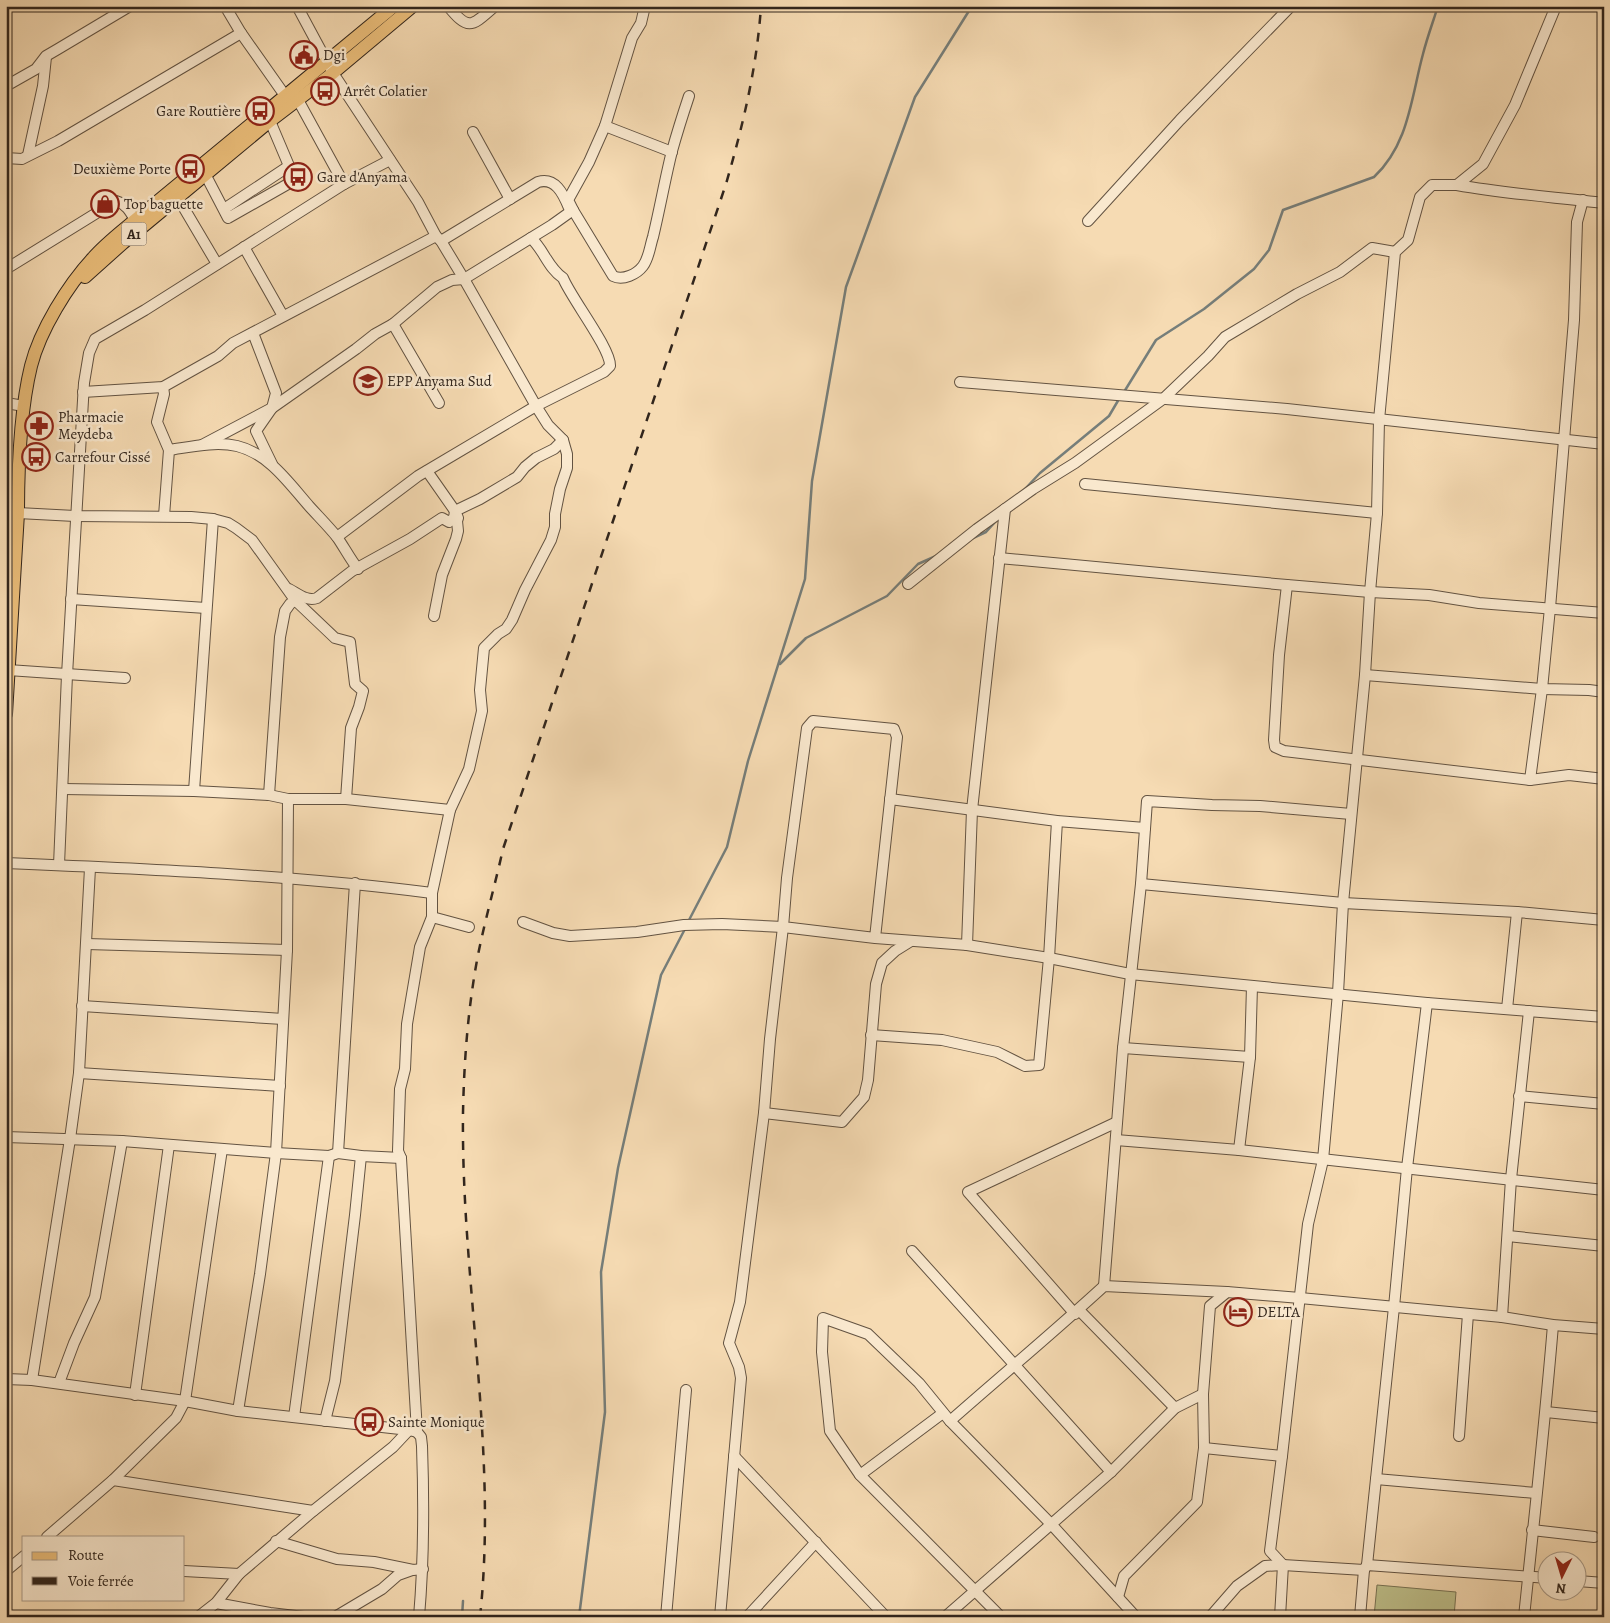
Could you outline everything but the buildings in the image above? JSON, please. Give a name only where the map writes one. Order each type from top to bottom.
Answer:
[{"type":"main road","name":"A1","points":[[330,68],[394,6]]},
{"type":"main road","name":"A1","points":[[6,714],[24,406],[31,365],[45,328],[84,268],[94,256],[135,220],[203,172],[330,68],[413,6]]},
{"type":"main road","name":"A1","points":[[65,296],[123,243],[178,198],[203,172]]},
{"type":"street","points":[[6,86],[36,69],[46,56],[130,6]]},
{"type":"street","points":[[225,6],[241,33],[292,99],[344,184]]},
{"type":"street","points":[[297,6],[330,68],[418,202],[438,238],[464,278],[536,406],[548,425],[564,440],[567,454],[567,468],[560,489],[555,514],[555,526],[551,540],[512,620],[506,629],[484,648],[480,690],[482,711],[469,768],[450,810],[432,893],[432,917],[420,947],[407,1024],[405,1069],[400,1089],[398,1151],[401,1158],[413,1431]]},
{"type":"street","points":[[448,6],[460,21],[472,23],[495,6]]},
{"type":"street","points":[[572,211],[568,200],[589,162],[605,126],[632,38],[641,23],[645,6]]},
{"type":"street","points":[[1088,221],[1180,120],[1291,6]]},
{"type":"street","points":[[1457,185],[1483,164],[1515,104],[1556,6]]},
{"type":"street","points":[[7,157],[22,158],[80,128],[241,33]]},
{"type":"street","points":[[28,155],[43,86],[46,56]]},
{"type":"street","points":[[83,392],[163,387],[218,356],[233,343],[438,238],[538,182],[551,182],[560,190],[613,276],[623,278],[639,270],[646,262],[661,207],[672,152],[689,96]]},
{"type":"street","points":[[203,172],[228,218],[295,180],[267,118]]},
{"type":"street","points":[[605,126],[672,152]]},
{"type":"street","points":[[473,132],[510,199]]},
{"type":"street","points":[[59,865],[75,516],[83,392],[89,353],[95,339],[145,310],[344,184],[390,160]]},
{"type":"street","points":[[224,209],[289,166]]},
{"type":"street","points":[[1280,1617],[1283,1565],[1270,1551],[1308,1224],[1323,1160],[1338,993],[1343,903],[1365,675],[1377,513],[1380,420],[1395,252],[1408,240],[1420,197],[1432,185],[1457,185],[1488,191],[1604,203]]},
{"type":"street","points":[[178,198],[217,264]]},
{"type":"street","points":[[1530,780],[1550,608],[1574,320],[1577,222],[1583,200]]},
{"type":"street","points":[[6,269],[116,201],[129,209],[135,220]]},
{"type":"street","points":[[202,446],[272,408],[356,350],[375,334],[392,324],[438,287],[452,280],[464,278],[572,211]]},
{"type":"street","points":[[337,537],[418,476],[536,406],[604,372],[610,366],[600,341],[563,278],[555,272],[539,245],[531,238]]},
{"type":"street","points":[[244,247],[283,316]]},
{"type":"street","points":[[908,584],[1004,509],[1075,463],[1163,399],[1225,337],[1297,294],[1340,272],[1372,248],[1395,252]]},
{"type":"street","points":[[392,324],[439,403]]},
{"type":"street","points":[[253,333],[276,393],[272,408],[256,431],[273,465]]},
{"type":"street","points":[[960,382],[1287,410],[1604,444]]},
{"type":"street","points":[[163,387],[164,394],[157,422],[168,450],[164,516]]},
{"type":"street","points":[[6,403],[24,406]]},
{"type":"street","points":[[455,511],[480,500],[517,477],[536,458],[554,449],[564,440]]},
{"type":"street","points":[[168,450],[202,446],[235,446],[257,454],[273,465],[337,537],[358,569]]},
{"type":"street","points":[[427,471],[458,518],[458,531],[442,575],[434,616]]},
{"type":"street","points":[[1085,484],[1377,513]]},
{"type":"street","points":[[967,946],[972,810],[1004,509]]},
{"type":"street","points":[[288,588],[313,600],[352,571],[410,539],[442,518],[449,522],[454,518],[455,511]]},
{"type":"street","points":[[18,513],[213,519],[228,523],[252,540],[295,600],[335,638],[350,642],[355,684],[363,691],[351,728],[346,799]]},
{"type":"street","points":[[194,791],[213,519]]},
{"type":"street","points":[[999,558],[1287,585],[1429,595],[1479,603],[1604,613]]},
{"type":"street","points":[[1287,585],[1279,655],[1275,747],[1284,751],[1530,780],[1570,774],[1604,779]]},
{"type":"street","points":[[71,599],[206,608]]},
{"type":"street","points":[[269,795],[280,637],[285,611],[295,600]]},
{"type":"street","points":[[8,670],[126,678]]},
{"type":"street","points":[[1365,675],[1604,692]]},
{"type":"street","points":[[720,1617],[741,1378],[739,1367],[729,1343],[740,1302],[764,1113],[787,878],[807,728],[813,721],[894,729],[897,737],[875,938]]},
{"type":"street","points":[[63,789],[194,791],[269,795],[288,799],[346,799],[450,810]]},
{"type":"street","points":[[238,1411],[260,1274],[276,1153],[287,950],[288,799]]},
{"type":"street","points":[[890,799],[1057,821],[1145,828]]},
{"type":"street","points":[[950,1421],[1014,1364],[1077,1312],[1104,1286],[1123,1048],[1141,884],[1147,801],[1260,806],[1351,814]]},
{"type":"street","points":[[871,1035],[942,1040],[997,1052],[1025,1066],[1039,1065],[1049,958],[1057,821]]},
{"type":"street","points":[[6,863],[288,878],[432,893]]},
{"type":"street","points":[[32,1380],[70,1139],[78,1074],[90,868]]},
{"type":"street","points":[[294,1417],[334,1154],[355,884]]},
{"type":"street","points":[[1141,884],[1343,903],[1517,912],[1604,920]]},
{"type":"street","points":[[1507,1009],[1517,912]]},
{"type":"street","points":[[432,917],[469,927]]},
{"type":"street","points":[[523,922],[553,933],[570,936],[637,932],[684,925],[722,924],[782,927],[967,946],[1049,958],[1130,974],[1427,1003],[1604,1017]]},
{"type":"street","points":[[764,1113],[842,1122],[864,1097],[868,1080],[876,984],[882,963],[911,941]]},
{"type":"street","points":[[87,944],[287,950]]},
{"type":"street","points":[[1239,1150],[1250,1057],[1252,986]]},
{"type":"street","points":[[1360,1617],[1394,1307],[1407,1168],[1427,1003]]},
{"type":"street","points":[[82,1006],[283,1019]]},
{"type":"street","points":[[1502,1317],[1511,1179],[1529,1011]]},
{"type":"street","points":[[1123,1048],[1250,1057]]},
{"type":"street","points":[[78,1074],[280,1086]]},
{"type":"street","points":[[1519,1096],[1604,1104]]},
{"type":"street","points":[[1118,1122],[968,1192],[1077,1312],[1175,1408]]},
{"type":"street","points":[[6,1137],[122,1141],[276,1153],[401,1158]]},
{"type":"street","points":[[1116,1140],[1239,1150],[1604,1190]]},
{"type":"street","points":[[58,1384],[74,1343],[96,1297],[122,1141]]},
{"type":"street","points":[[135,1395],[169,1145]]},
{"type":"street","points":[[48,1536],[113,1480],[176,1418],[185,1401],[222,1149]]},
{"type":"street","points":[[325,1420],[335,1381],[356,1215],[360,1156]]},
{"type":"street","points":[[1508,1236],[1604,1246]]},
{"type":"street","points":[[912,1251],[1111,1472]]},
{"type":"street","points":[[1104,1286],[1227,1292],[1300,1298],[1502,1317],[1553,1325],[1604,1329]]},
{"type":"street","points":[[1118,1597],[1124,1576],[1198,1502],[1204,1448],[1203,1394],[1210,1306],[1227,1292]]},
{"type":"street","points":[[1459,1436],[1468,1314]]},
{"type":"street","points":[[1001,1617],[860,1475],[830,1431],[822,1352],[823,1318],[868,1334],[919,1383],[950,1421],[1051,1524],[1136,1617]]},
{"type":"street","points":[[1524,1617],[1546,1412],[1553,1325]]},
{"type":"street","points":[[6,1378],[185,1401],[238,1411],[413,1431],[421,1437],[424,1507],[418,1570],[419,1617]]},
{"type":"street","points":[[666,1617],[686,1390]]},
{"type":"street","points":[[945,1617],[1111,1472],[1175,1408],[1203,1394]]},
{"type":"street","points":[[1546,1412],[1604,1418]]},
{"type":"street","points":[[860,1475],[943,1413]]},
{"type":"street","points":[[198,1617],[216,1603],[239,1574],[276,1541],[413,1431]]},
{"type":"street","points":[[1204,1448],[1282,1456]]},
{"type":"street","points":[[734,1456],[886,1617]]},
{"type":"street","points":[[1376,1478],[1536,1492]]},
{"type":"street","points":[[113,1480],[313,1511]]},
{"type":"street","points":[[1532,1530],[1594,1537]]},
{"type":"street","points":[[276,1541],[337,1559],[374,1562],[418,1570]]},
{"type":"street","points":[[747,1617],[816,1542]]},
{"type":"street","points":[[6,1571],[22,1558]]},
{"type":"street","points":[[1210,1617],[1237,1586],[1266,1566],[1365,1568],[1538,1578]]},
{"type":"street","points":[[335,1617],[382,1589],[398,1575],[418,1570]]},
{"type":"street","points":[[185,1571],[239,1574]]},
{"type":"street","points":[[1588,1582],[1604,1583]]},
{"type":"street","points":[[216,1603],[270,1614],[304,1617]]},
{"type":"green space","points":[[1377,1585],[1456,1592],[1454,1617],[1374,1617]]},
{"type":"waterway","points":[[688,922],[727,847],[748,761],[805,579],[812,481],[846,287],[915,97],[972,6]]},
{"type":"waterway","points":[[1124,392],[1156,340],[1204,309],[1254,269],[1269,250],[1283,210],[1374,177],[1386,164],[1395,150],[1407,120],[1425,48],[1438,6]]},
{"type":"waterway","points":[[1025,489],[1040,473],[1109,416],[1119,399]]},
{"type":"waterway","points":[[973,538],[986,532],[996,521]]},
{"type":"waterway","points":[[780,664],[806,638],[887,596],[918,564],[936,556]]},
{"type":"waterway","points":[[579,1617],[605,1412],[601,1272],[618,1168],[661,975],[686,927]]},
{"type":"waterway","points":[[462,1617],[463,1601]]},
{"type":"railway","points":[[480,1617],[485,1491],[478,1365],[467,1239],[463,1113],[467,1034],[478,955],[503,849],[726,184],[748,96],[761,6]]},
{"type":"place","name":"Dgi","points":[[304,55]]},
{"type":"place","name":"Arrêt Colatier","points":[[325,91]]},
{"type":"place","name":"Gare Routière","points":[[260,111]]},
{"type":"place","name":"Deuxième Porte","points":[[190,169]]},
{"type":"place","name":"Gare d'Anyama","points":[[298,177]]},
{"type":"place","name":"Top baguette","points":[[105,204]]},
{"type":"place","name":"EPP Anyama Sud","points":[[368,381]]},
{"type":"place","name":"Pharmacie Meydeba","points":[[39,426]]},
{"type":"place","name":"Carrefour Cissé","points":[[36,457]]},
{"type":"place","name":"DELTA","points":[[1238,1312]]},
{"type":"place","name":"Sainte Monique","points":[[369,1422]]}]
